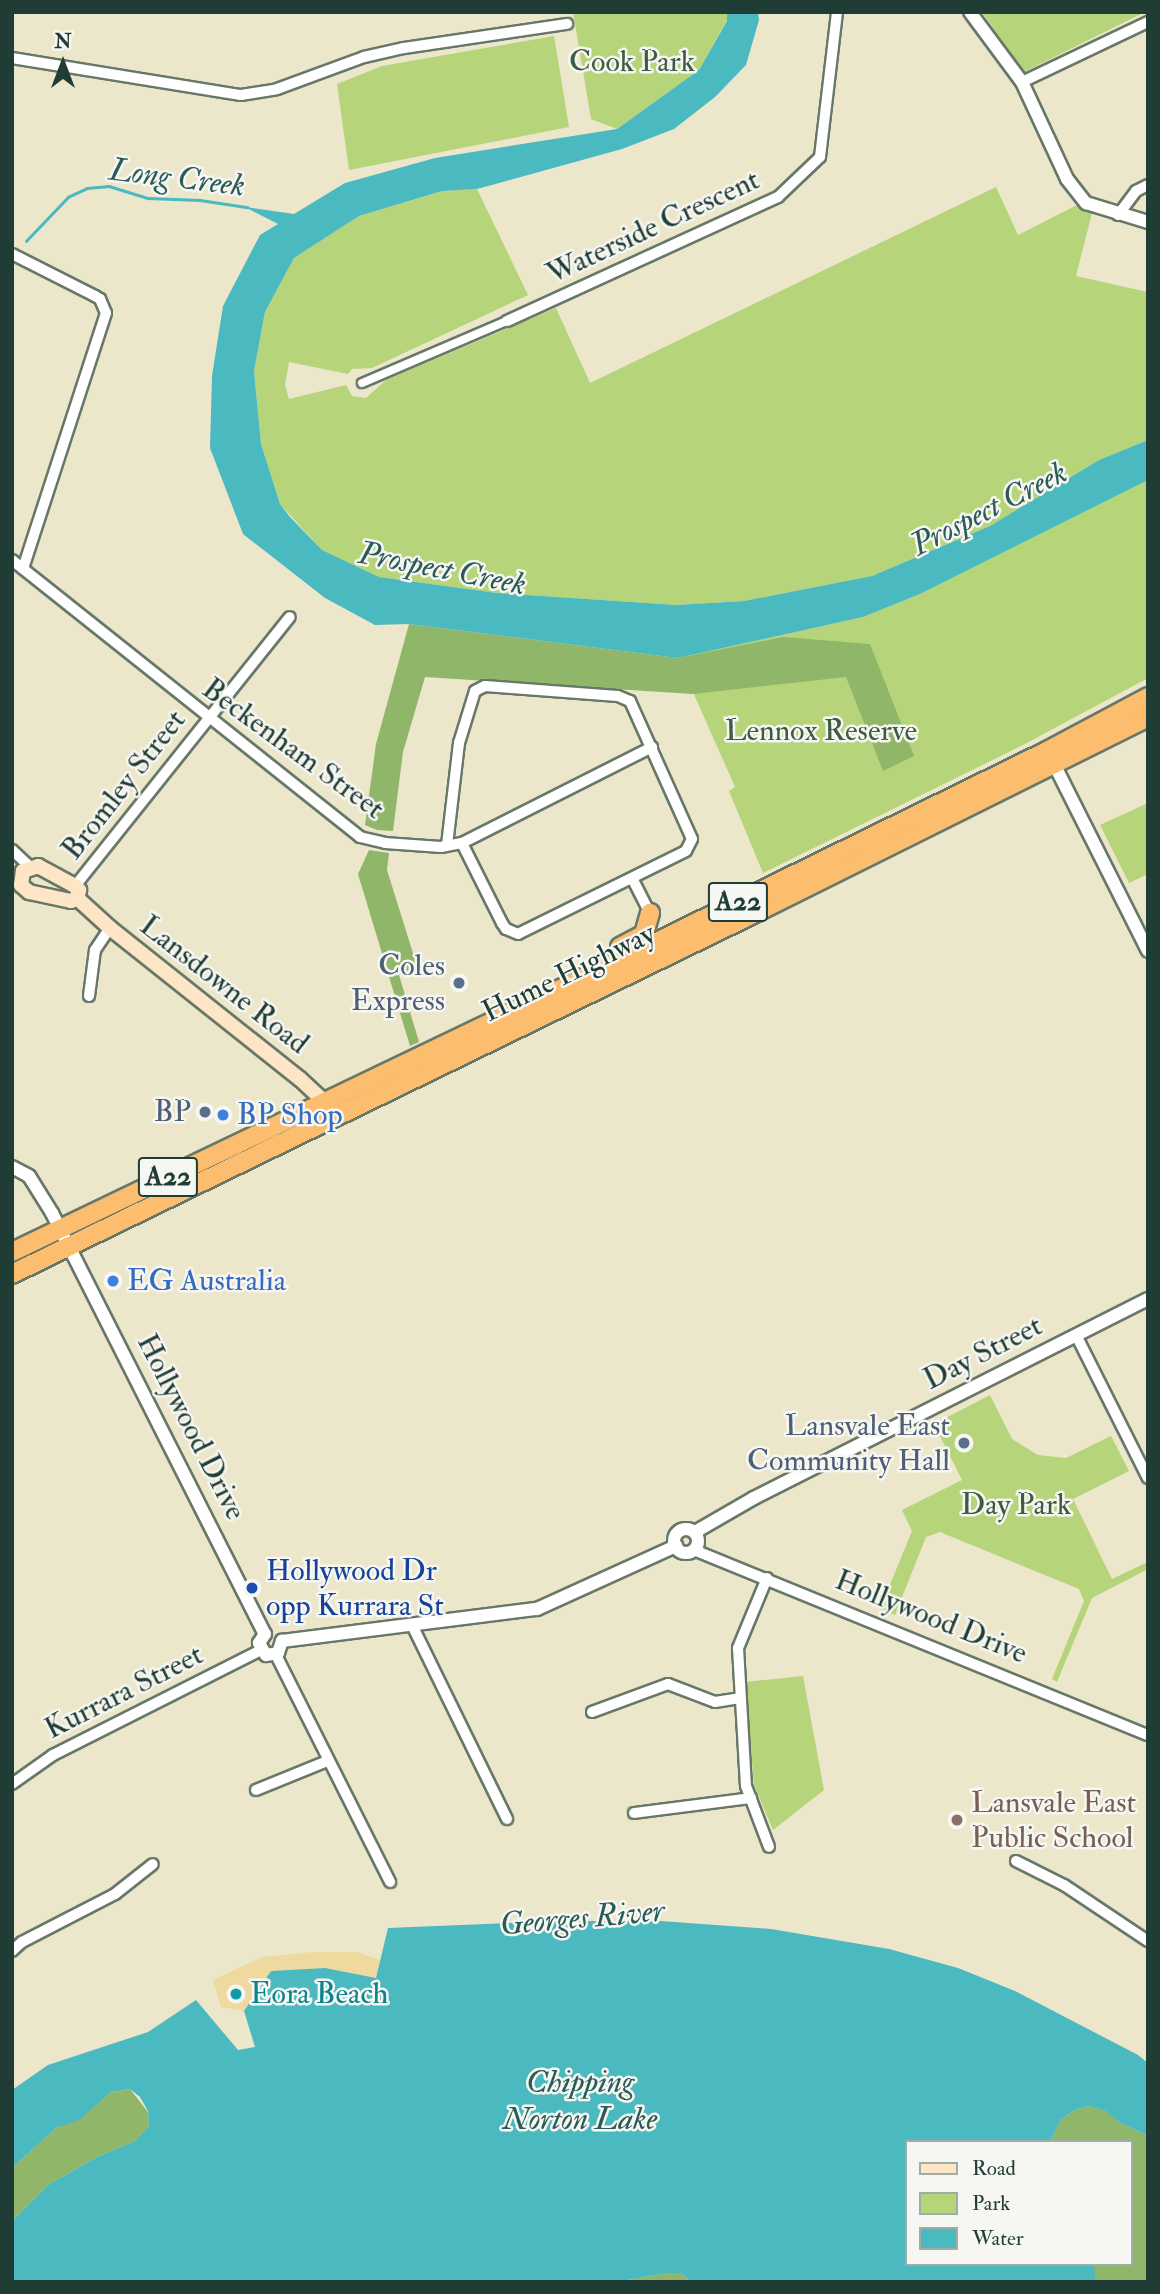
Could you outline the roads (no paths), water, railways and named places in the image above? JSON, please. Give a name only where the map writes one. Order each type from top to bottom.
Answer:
[{"type":"highway","name":"Hume Highway","points":[[12,1275],[577,981],[1047,751],[1148,697]]},
{"type":"highway","name":"Hume Highway","points":[[12,1252],[60,1228],[328,1110],[1148,717]]},
{"type":"highway","points":[[577,981],[599,958],[645,934],[650,914],[664,926],[681,930]]},
{"type":"main road","name":"Lansdowne Road","points":[[29,866],[41,866],[76,892],[110,928],[328,1110]]},
{"type":"main road","points":[[29,866],[22,873],[17,885],[29,892],[71,901],[76,892]]},
{"type":"street","name":"Waterside Crescent","points":[[362,383],[507,321],[778,197],[820,157],[838,12]]},
{"type":"street","points":[[970,12],[1022,82],[1067,179],[1086,203],[1148,222]]},
{"type":"street","points":[[1022,82],[1148,22]]},
{"type":"street","points":[[12,58],[241,95],[277,89],[364,57],[404,48],[567,24]]},
{"type":"street","points":[[1118,215],[1136,191],[1148,185]]},
{"type":"street","points":[[12,254],[100,299],[106,313],[23,569]]},
{"type":"street","name":"Beckenham Street","points":[[12,560],[360,837],[385,844],[462,843],[652,747]]},
{"type":"street","name":"Bromley Street","points":[[76,892],[208,718],[290,617]]},
{"type":"street","points":[[447,845],[459,743],[475,691],[485,686],[618,696],[630,701],[692,839],[686,851],[518,933],[506,929],[502,923],[462,843]]},
{"type":"street","points":[[1054,764],[1148,951]]},
{"type":"street","points":[[12,850],[29,866]]},
{"type":"street","points":[[632,878],[650,914]]},
{"type":"street","points":[[89,996],[95,950],[110,928]]},
{"type":"street","name":"Hollywood Drive","points":[[12,1167],[29,1176],[60,1228],[265,1634]]},
{"type":"street","name":"Day Street","points":[[695,1532],[754,1497],[1148,1299]]},
{"type":"street","points":[[1076,1335],[1148,1478]]},
{"type":"street","points":[[687,1529],[695,1532],[698,1543],[694,1550],[684,1552],[676,1546],[675,1538],[679,1531],[687,1529]]},
{"type":"street","points":[[282,1641],[537,1609],[676,1546]]},
{"type":"street","name":"Hollywood Drive","points":[[694,1550],[1148,1735]]},
{"type":"street","points":[[767,1578],[738,1648],[746,1786],[769,1847]]},
{"type":"street","points":[[412,1625],[507,1819]]},
{"type":"street","points":[[275,1633],[282,1641],[282,1647],[276,1655],[266,1655],[261,1650],[259,1643],[265,1634],[275,1633]]},
{"type":"street","name":"Kurrara Street","points":[[12,1784],[43,1760],[261,1650]]},
{"type":"street","points":[[276,1655],[390,1882]]},
{"type":"street","points":[[592,1712],[668,1684],[715,1702],[740,1698]]},
{"type":"street","points":[[256,1790],[327,1761]]},
{"type":"street","points":[[634,1813],[751,1798]]},
{"type":"street","points":[[1016,1861],[1064,1885],[1148,1941]]},
{"type":"street","points":[[12,1951],[22,1942],[115,1894],[153,1864]]},
{"type":"water","name":"Prospect Creek","points":[[727,12],[758,12],[759,20],[746,65],[715,97],[674,129],[622,149],[477,189],[442,191],[359,216],[294,258],[265,312],[254,371],[261,444],[280,504],[290,517],[322,550],[379,577],[497,593],[676,605],[744,601],[872,576],[990,526],[1099,460],[1148,440],[1148,480],[920,594],[863,617],[678,658],[409,624],[375,625],[325,598],[243,534],[210,448],[212,376],[223,306],[260,235],[278,224],[245,207],[294,214],[345,183],[435,158],[617,129],[699,70],[727,21]]},
{"type":"water","name":"Chipping Norton Lake","points":[[556,1921],[661,1921],[771,1929],[889,1949],[958,1968],[1015,1991],[1138,2055],[1148,2063],[1148,2136],[1119,2122],[1106,2111],[1088,2106],[1061,2119],[1051,2140],[904,2140],[904,2266],[1094,2266],[1095,2281],[692,2282],[680,2273],[667,2273],[617,2282],[12,2282],[12,2221],[48,2185],[97,2157],[135,2141],[149,2126],[148,2111],[140,2097],[130,2089],[111,2092],[79,2120],[56,2128],[12,2168],[12,2090],[48,2065],[148,2032],[196,2000],[238,2050],[255,2047],[244,2011],[271,1971],[325,1968],[376,1978],[388,1928]]},
{"type":"waterway","name":"Long Creek","points":[[26,241],[68,197],[87,188],[109,186],[148,198],[200,200],[247,207]]},
{"type":"place","name":"Coles Express","points":[[459,983]]},
{"type":"place","name":"BP","points":[[205,1112]]},
{"type":"place","name":"BP Shop","points":[[223,1115]]},
{"type":"place","name":"EG Australia","points":[[113,1281]]},
{"type":"place","name":"Lansvale East Community Hall","points":[[964,1443]]},
{"type":"place","name":"Hollywood Dr opp Kurrara St","points":[[252,1588]]},
{"type":"place","name":"Lansvale East Public School","points":[[957,1820]]},
{"type":"place","name":"Eora Beach","points":[[236,1994]]},
{"type":"park label","name":"Cook Park","points":[[632,62]]},
{"type":"park label","name":"Lennox Reserve","points":[[821,731]]},
{"type":"park label","name":"Day Park","points":[[1016,1505]]},
{"type":"water label","name":"Georges River","points":[[582,1918]]}]
